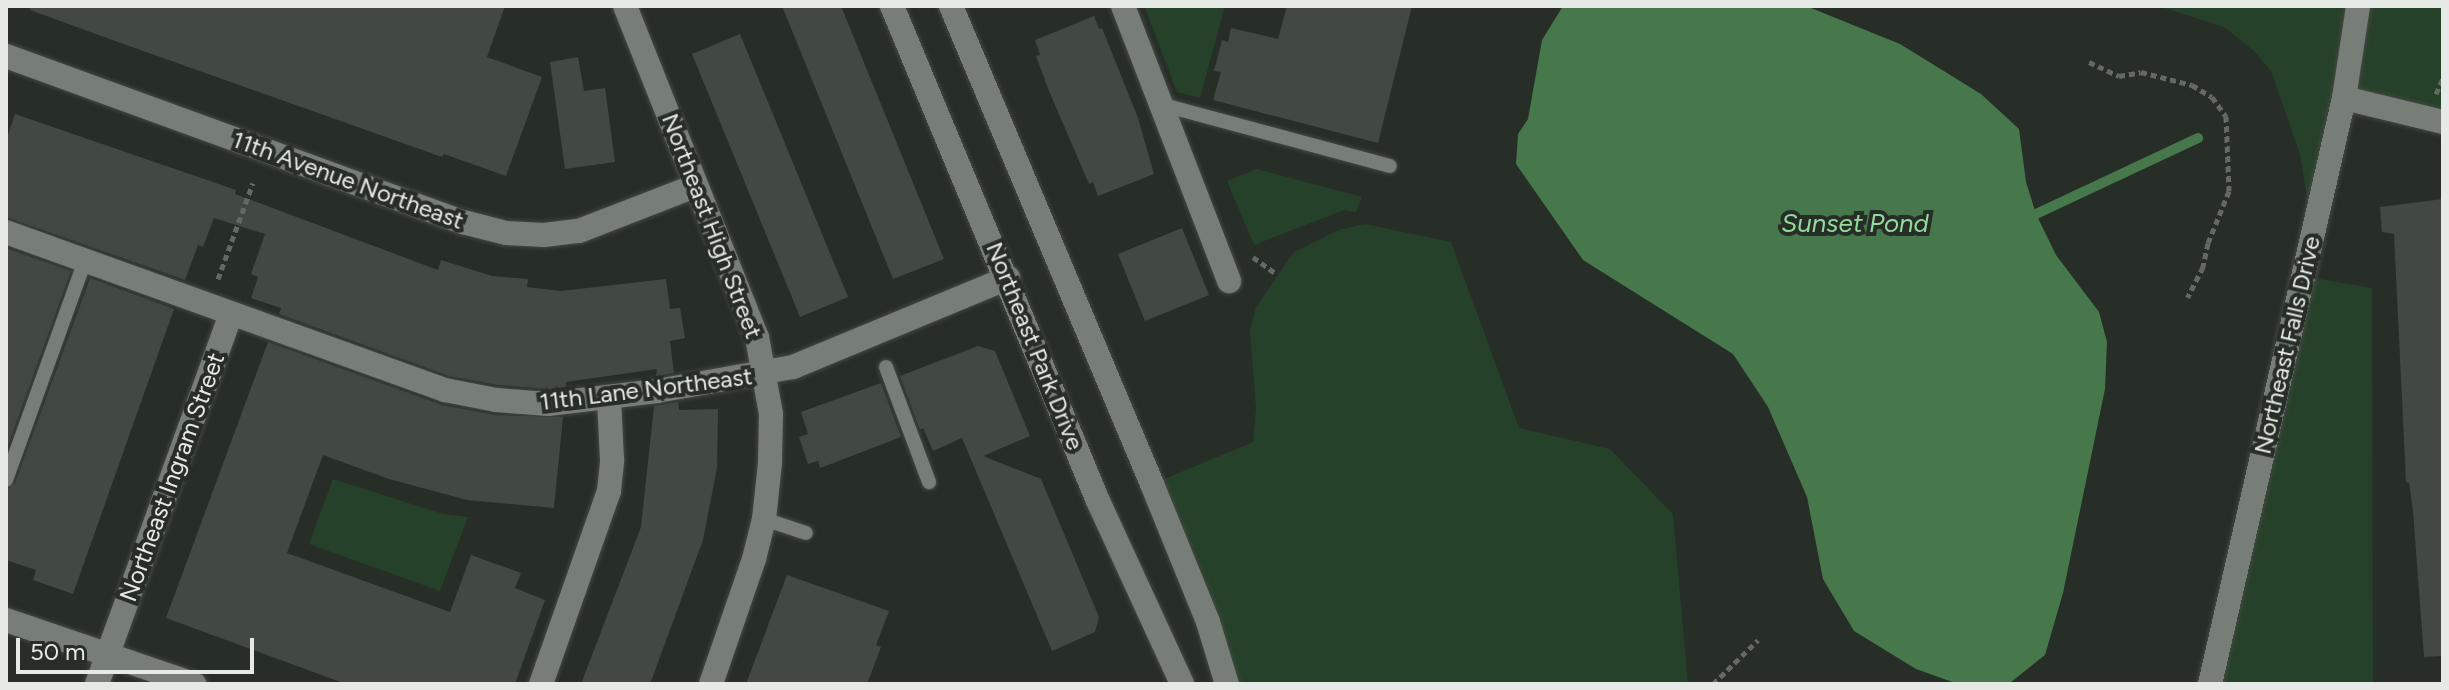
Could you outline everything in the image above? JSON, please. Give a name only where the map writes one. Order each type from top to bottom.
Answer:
[{"type":"street","name":"Northeast High Street","points":[[625,6],[757,337],[771,414],[764,519],[754,559],[711,684]]},
{"type":"street","name":"Northeast Park Drive","points":[[892,6],[1008,278],[1098,501],[1182,684]]},
{"type":"street","points":[[951,6],[1152,484],[1208,622],[1227,684]]},
{"type":"street","points":[[1123,6],[1229,281]]},
{"type":"street","name":"Northeast Falls Drive","points":[[2210,684],[2344,98],[2358,6]]},
{"type":"street","name":"11th Avenue Northeast","points":[[6,56],[463,222],[506,233],[544,235],[579,231],[695,186]]},
{"type":"street","points":[[2344,98],[2443,122]]},
{"type":"street","name":"11th Lane Northeast","points":[[6,232],[445,390],[496,400],[548,404],[609,398],[765,374],[799,365],[1008,278]]},
{"type":"street","name":"Northeast Ingram Street","points":[[97,684],[219,310]]},
{"type":"street","points":[[541,684],[609,491],[609,398]]},
{"type":"street","points":[[6,620],[194,684]]},
{"type":"lane","points":[[1160,104],[1390,166]]},
{"type":"lane","points":[[6,480],[85,261]]},
{"type":"lane","points":[[886,367],[929,482]]},
{"type":"lane","points":[[764,519],[806,533]]},
{"type":"path","points":[[2089,62],[2119,76],[2141,72],[2192,85],[2212,97],[2226,116],[2229,191],[2208,243],[2203,267],[2188,297]]},
{"type":"path","points":[[219,310],[253,183]]},
{"type":"path","points":[[1253,257],[1276,274]]},
{"type":"path","points":[[1713,684],[1758,640]]},
{"type":"shaded area","points":[[1144,6],[1225,6],[1200,98],[1177,92]]},
{"type":"shaded area","points":[[2158,6],[2443,6],[2443,122],[2344,98],[2313,237],[2300,154],[2271,71],[2255,52],[2224,27]]},
{"type":"shaded area","points":[[1257,169],[1362,197],[1356,212],[1344,210],[1254,245],[1227,181]]},
{"type":"shaded area","points":[[1365,224],[1451,242],[1519,428],[1610,449],[1673,514],[1688,684],[1226,684],[1152,484],[1253,442],[1256,408],[1250,330],[1256,307],[1294,252],[1338,230]]},
{"type":"shaded area","points":[[2303,276],[2372,288],[2373,684],[2210,684]]},
{"type":"shaded area","points":[[333,479],[443,514],[468,517],[440,591],[309,544]]},
{"type":"water","name":"Sunset Pond","points":[[1563,6],[1806,6],[1900,44],[1981,94],[2019,129],[2026,182],[2036,214],[2056,255],[2099,312],[2107,342],[2105,389],[2063,593],[2045,655],[2011,682],[1958,684],[1916,669],[1854,631],[1823,579],[1807,497],[1768,407],[1733,354],[1583,260],[1516,164],[1518,134],[1528,119],[1542,40]]},
{"type":"building","points":[[31,6],[505,6],[487,57],[542,77],[506,176],[444,154],[442,157],[118,42],[30,10]]},
{"type":"building","points":[[782,6],[841,6],[944,259],[893,279]]},
{"type":"building","points":[[1287,6],[1412,6],[1378,143],[1213,100],[1221,72],[1214,71],[1222,40],[1228,42],[1231,28],[1278,39]]},
{"type":"building","points":[[1094,16],[1099,29],[1102,28],[1138,118],[1154,174],[1098,196],[1093,182],[1089,184],[1049,91],[1036,56],[1040,55],[1035,40]]},
{"type":"building","points":[[740,34],[848,297],[800,317],[692,54]]},
{"type":"building","points":[[578,57],[584,91],[605,88],[615,162],[565,169],[550,62]]},
{"type":"building","points":[[15,114],[236,190],[235,194],[438,270],[441,260],[492,276],[528,279],[527,287],[561,291],[666,279],[670,309],[680,308],[685,338],[670,341],[674,373],[656,376],[657,369],[566,382],[566,387],[548,389],[498,385],[449,376],[279,314],[281,308],[251,298],[258,277],[251,274],[265,234],[214,218],[203,247],[198,245],[185,280],[6,217],[6,141]]},
{"type":"building","points":[[2443,199],[2443,656],[2424,657],[2413,511],[2409,483],[2406,482],[2394,234],[2382,232],[2380,207]]},
{"type":"building","points":[[1182,228],[1209,295],[1145,321],[1118,254]]},
{"type":"building","points":[[6,248],[71,271],[6,451]]},
{"type":"building","points":[[90,278],[174,309],[73,594],[33,580],[36,570],[6,560],[6,490],[15,483]]},
{"type":"building","points":[[268,342],[442,405],[495,415],[563,417],[554,508],[467,500],[389,479],[323,455],[287,553],[450,612],[471,555],[521,573],[515,588],[545,600],[515,684],[346,684],[166,618]]},
{"type":"building","points":[[978,346],[995,351],[1030,436],[983,456],[1041,479],[1099,617],[1095,632],[1052,651],[962,438],[933,451],[923,428],[920,430],[900,376]]},
{"type":"building","points":[[881,383],[901,437],[820,468],[818,461],[808,464],[799,437],[808,434],[801,412]]},
{"type":"building","points":[[678,402],[679,410],[718,409],[717,468],[703,540],[650,684],[581,684],[641,527],[654,406]]},
{"type":"building","points":[[787,575],[889,611],[876,645],[881,647],[867,684],[746,684]]},
{"type":"waterway","points":[[2036,214],[2198,138]]}]
